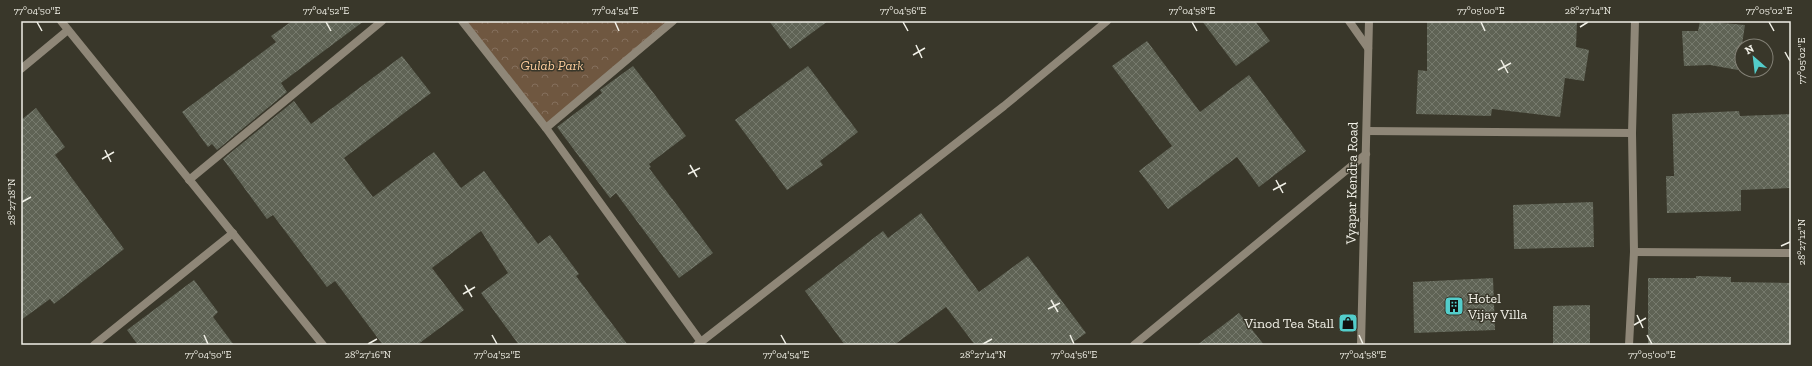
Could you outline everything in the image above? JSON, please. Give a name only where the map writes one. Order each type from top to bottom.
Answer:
[{"type":"street","points":[[61,21],[323,345]]},
{"type":"street","points":[[190,180],[382,21]]},
{"type":"street","points":[[462,21],[546,128],[699,344],[1004,106],[1107,21]]},
{"type":"street","points":[[546,128],[673,21]]},
{"type":"street","points":[[1348,21],[1368,48]]},
{"type":"street","name":"Vyapar Kendra Road","points":[[1361,345],[1369,21]]},
{"type":"street","points":[[1629,345],[1634,252],[1632,133],[1635,21]]},
{"type":"street","points":[[21,69],[68,30]]},
{"type":"street","points":[[1367,131],[1632,133]]},
{"type":"street","points":[[1134,345],[1366,154]]},
{"type":"street","points":[[94,345],[233,233]]},
{"type":"street","points":[[1634,252],[1791,253]]},
{"type":"green space","name":"Gulab Park","points":[[462,21],[673,21],[546,128]]},
{"type":"building","points":[[292,21],[364,21],[281,83],[287,92],[217,150],[212,144],[208,147],[182,112],[276,42],[271,36]]},
{"type":"building","points":[[769,21],[828,21],[790,49]]},
{"type":"building","points":[[1202,21],[1255,21],[1270,41],[1236,66]]},
{"type":"building","points":[[1427,21],[1577,21],[1576,47],[1589,50],[1584,81],[1565,78],[1560,117],[1492,109],[1491,116],[1416,114],[1418,70],[1427,71]]},
{"type":"building","points":[[1700,21],[1745,25],[1743,38],[1734,38],[1734,69],[1710,65],[1684,66],[1682,31],[1698,31]]},
{"type":"building","points":[[1147,41],[1200,112],[1249,75],[1306,151],[1259,187],[1237,157],[1168,209],[1139,171],[1172,146],[1112,66]]},
{"type":"building","points":[[402,56],[431,93],[344,158],[373,197],[434,152],[461,188],[484,171],[538,244],[550,235],[579,274],[576,276],[628,345],[519,345],[481,293],[508,273],[481,231],[432,268],[464,310],[417,345],[383,345],[335,281],[327,287],[273,215],[267,219],[223,159],[294,101],[311,124]]},
{"type":"building","points":[[633,66],[686,136],[649,164],[651,167],[649,168],[713,253],[679,278],[616,193],[610,198],[557,127],[602,93],[600,90]]},
{"type":"building","points":[[808,66],[858,132],[820,161],[823,165],[787,190],[735,120]]},
{"type":"building","points":[[36,108],[65,147],[55,155],[124,249],[54,304],[50,299],[21,320],[21,120]]},
{"type":"building","points":[[1739,111],[1740,116],[1791,114],[1791,188],[1741,190],[1741,211],[1667,213],[1666,176],[1674,176],[1672,114]]},
{"type":"building","points":[[1593,202],[1594,247],[1514,249],[1513,205]]},
{"type":"building","points":[[921,213],[979,292],[1028,256],[1086,333],[1069,345],[975,345],[946,307],[894,345],[845,345],[805,291],[883,231],[888,238]]},
{"type":"building","points":[[1696,276],[1731,277],[1731,282],[1791,283],[1791,345],[1648,344],[1648,278],[1696,278]]},
{"type":"building","name":"Hotel Vijay Villa","points":[[1493,278],[1495,330],[1414,333],[1413,282]]},
{"type":"building","points":[[194,280],[218,312],[213,317],[234,345],[138,345],[127,330]]},
{"type":"building","points":[[1590,305],[1590,345],[1553,345],[1553,306]]},
{"type":"building","points":[[1239,313],[1264,345],[1197,345]]},
{"type":"place","name":"Hotel Vijay Villa","points":[[1454,306]]},
{"type":"place","name":"Vinod Tea Stall","points":[[1348,323]]}]
